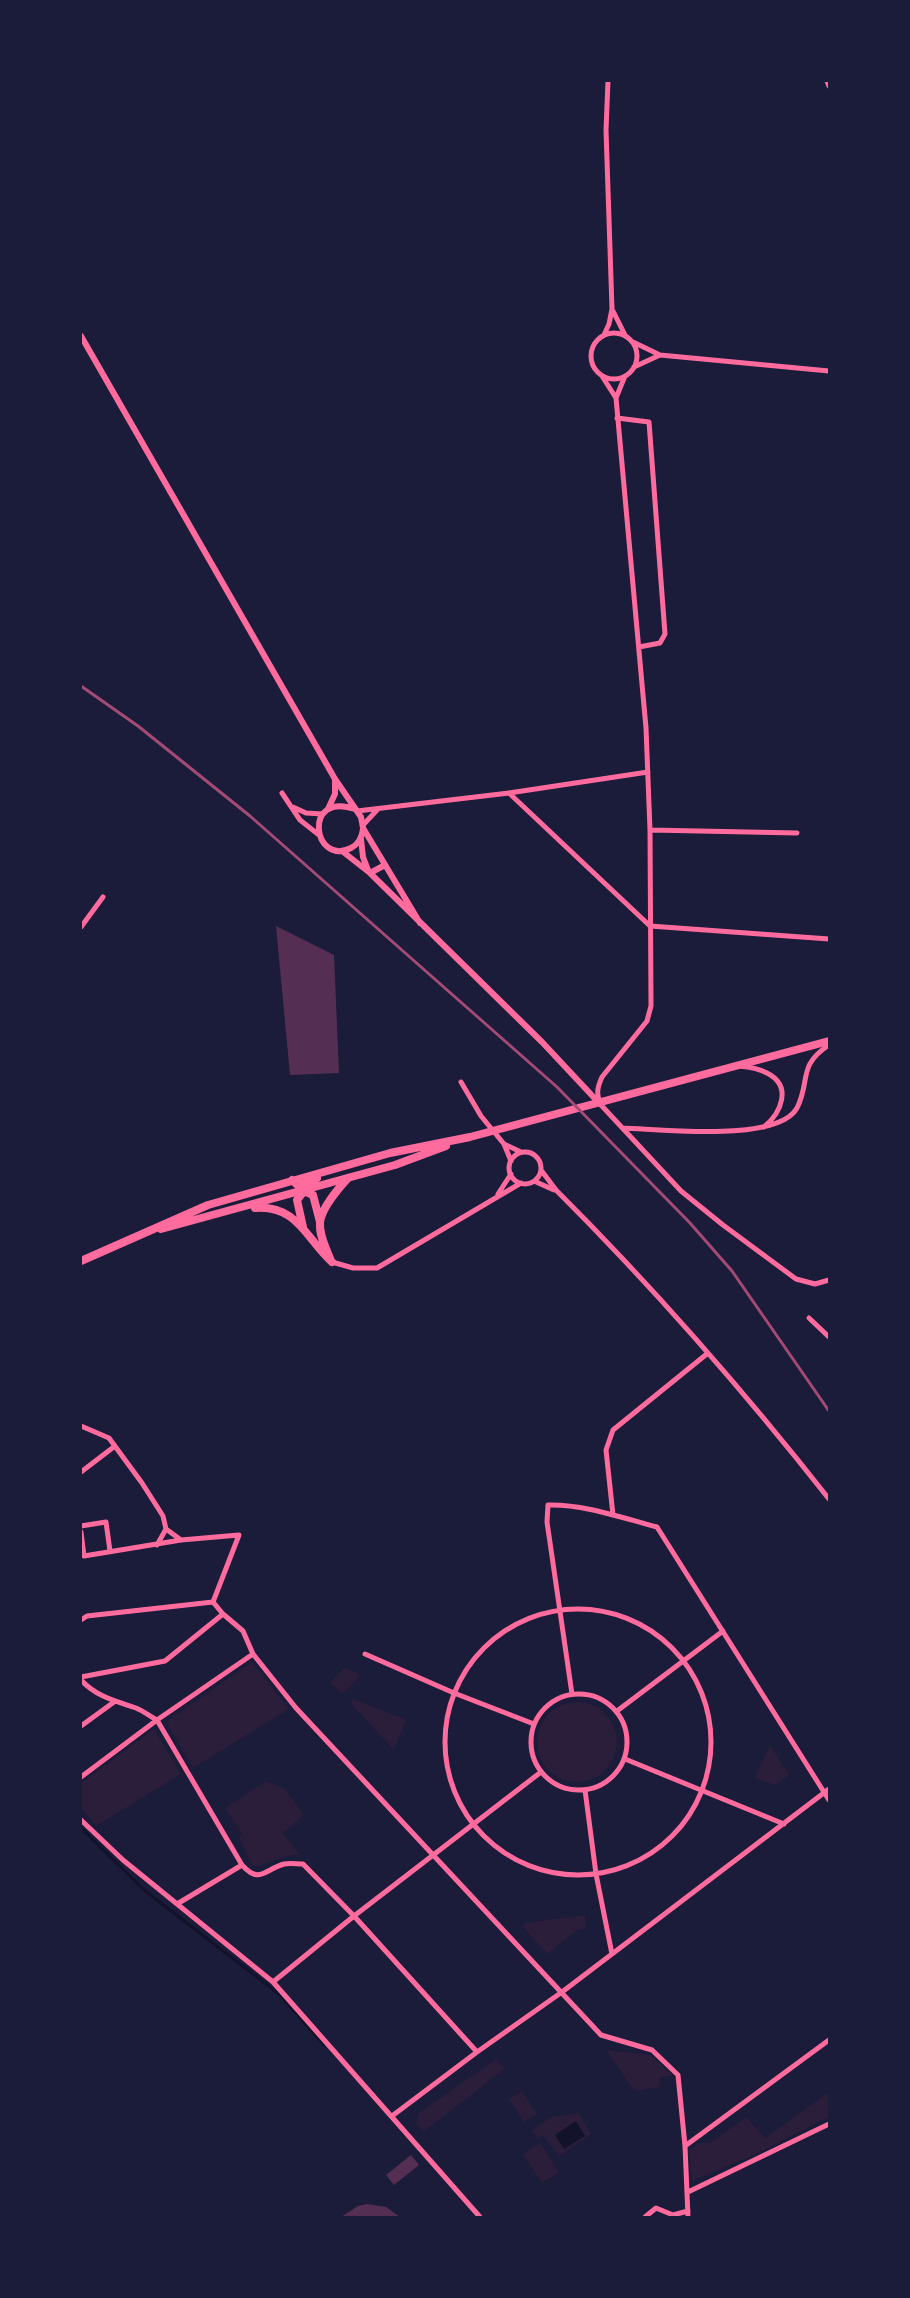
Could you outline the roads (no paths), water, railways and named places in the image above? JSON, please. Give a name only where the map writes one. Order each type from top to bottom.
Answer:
[{"type":"main road","points":[[81,1261],[208,1205],[292,1180],[390,1153],[470,1137],[735,1065],[829,1043]]},
{"type":"main road","points":[[132,1238],[395,1165],[470,1137]]},
{"type":"main road","points":[[303,1227],[297,1200],[304,1191],[305,1183],[334,1169]]},
{"type":"main road","points":[[320,1222],[331,1197],[348,1177]]},
{"type":"main road","points":[[292,1180],[313,1196],[323,1238],[332,1262]]},
{"type":"main road","points":[[237,1209],[269,1207],[285,1212],[303,1227],[316,1248],[332,1262]]},
{"type":"street","points":[[608,81],[606,130],[612,309],[609,324],[603,335],[595,342],[591,356],[592,364],[616,398]]},
{"type":"street","points":[[826,81],[829,86]]},
{"type":"street","points":[[612,309],[626,336],[633,342],[660,355],[829,371]]},
{"type":"street","points":[[603,335],[614,332],[626,336]]},
{"type":"street","points":[[81,336],[420,923]]},
{"type":"street","points":[[633,342],[637,356],[634,367]]},
{"type":"street","points":[[601,1105],[597,1087],[602,1077],[639,1032],[650,1014],[648,772],[616,398],[625,376],[634,367],[660,355]]},
{"type":"street","points":[[602,376],[610,379],[625,376]]},
{"type":"street","points":[[617,418],[649,422],[665,634],[660,643],[639,646]]},
{"type":"street","points":[[292,806],[306,813],[326,812],[342,806],[356,810],[379,808],[509,793],[648,772]]},
{"type":"street","points":[[319,835],[319,821],[334,794],[335,779]]},
{"type":"street","points":[[282,793],[302,822],[319,835],[328,847],[342,851],[370,873],[542,1042],[681,1191],[789,1275],[808,1284],[829,1280]]},
{"type":"street","points":[[509,793],[650,926],[829,939]]},
{"type":"street","points":[[342,851],[356,845],[363,826],[379,808]]},
{"type":"street","points":[[650,830],[797,833]]},
{"type":"street","points":[[360,839],[363,857],[370,873]]},
{"type":"street","points":[[370,873],[386,865]]},
{"type":"street","points":[[81,927],[103,897]]},
{"type":"street","points":[[623,1128],[738,1132],[777,1125],[789,1118],[796,1109],[801,1097],[806,1070],[817,1052],[829,1043]]},
{"type":"street","points":[[735,1065],[756,1068],[769,1074],[781,1089],[783,1098],[780,1109],[763,1128]]},
{"type":"street","points":[[460,1082],[481,1116],[504,1144],[511,1161],[511,1174],[497,1195]]},
{"type":"street","points":[[504,1144],[538,1157],[541,1170],[556,1191],[758,1409],[829,1498]]},
{"type":"street","points":[[511,1161],[521,1152]]},
{"type":"street","points":[[534,1181],[541,1170]]},
{"type":"street","points":[[511,1174],[521,1183]]},
{"type":"street","points":[[332,1262],[353,1268],[376,1268],[521,1183],[534,1181],[556,1191]]},
{"type":"street","points":[[809,1318],[829,1337]]},
{"type":"street","points":[[613,1515],[606,1450],[613,1430],[708,1353]]},
{"type":"street","points":[[81,1426],[109,1438],[163,1516],[166,1528],[181,1540]]},
{"type":"street","points":[[81,1472],[115,1446]]},
{"type":"street","points":[[572,1694],[547,1522],[548,1505],[559,1504],[657,1527],[826,1791],[829,1800]]},
{"type":"street","points":[[81,1526],[106,1522],[110,1551]]},
{"type":"street","points":[[157,1545],[166,1528]]},
{"type":"street","points":[[81,1532],[84,1556],[181,1540],[239,1535],[213,1602]]},
{"type":"street","points":[[213,1602],[243,1631],[253,1654],[296,1708],[601,2035],[652,2050],[678,2075],[686,2146],[688,2214],[673,2215],[656,2208],[645,2217]]},
{"type":"street","points":[[81,1620],[87,1616],[213,1602]]},
{"type":"street","points":[[583,1608],[607,1612],[650,1629],[684,1661],[701,1691],[710,1724],[710,1758],[701,1791],[684,1821],[660,1846],[630,1864],[597,1874],[560,1873],[542,1870],[516,1860],[493,1845],[472,1824],[456,1795],[446,1762],[444,1738],[447,1715],[464,1672],[478,1653],[495,1637],[515,1624],[537,1615],[583,1608]]},
{"type":"street","points":[[223,1614],[165,1661],[81,1679],[90,1691],[114,1702],[138,1709],[157,1720],[242,1865],[249,1873],[263,1875],[283,1864],[303,1864],[354,1916],[477,2052]]},
{"type":"street","points":[[617,1712],[723,1631]]},
{"type":"street","points":[[81,1777],[157,1720],[253,1654]]},
{"type":"street","points":[[365,1654],[454,1693],[534,1724]]},
{"type":"street","points":[[572,1694],[592,1695],[602,1699],[617,1712],[628,1739],[620,1768],[605,1783],[585,1790],[566,1789],[541,1772],[532,1755],[530,1744],[534,1724],[545,1707],[553,1701],[572,1694]]},
{"type":"street","points":[[81,1726],[114,1702]]},
{"type":"street","points":[[624,1759],[784,1824]]},
{"type":"street","points":[[273,1982],[354,1916],[541,1772]]},
{"type":"street","points":[[585,1790],[597,1874],[612,1954]]},
{"type":"street","points":[[392,2116],[562,1992],[826,1791]]},
{"type":"street","points":[[81,1820],[123,1860],[273,1982],[480,2217]]},
{"type":"street","points":[[177,1904],[242,1865]]},
{"type":"street","points":[[686,2146],[829,2040]]},
{"type":"street","points":[[688,2192],[829,2124]]},
{"type":"waterway","points":[[81,1828],[144,1890],[279,1994],[324,2045]]},
{"type":"railway","points":[[81,686],[138,726],[250,816],[557,1087],[690,1223],[732,1271],[829,1411]]}]
